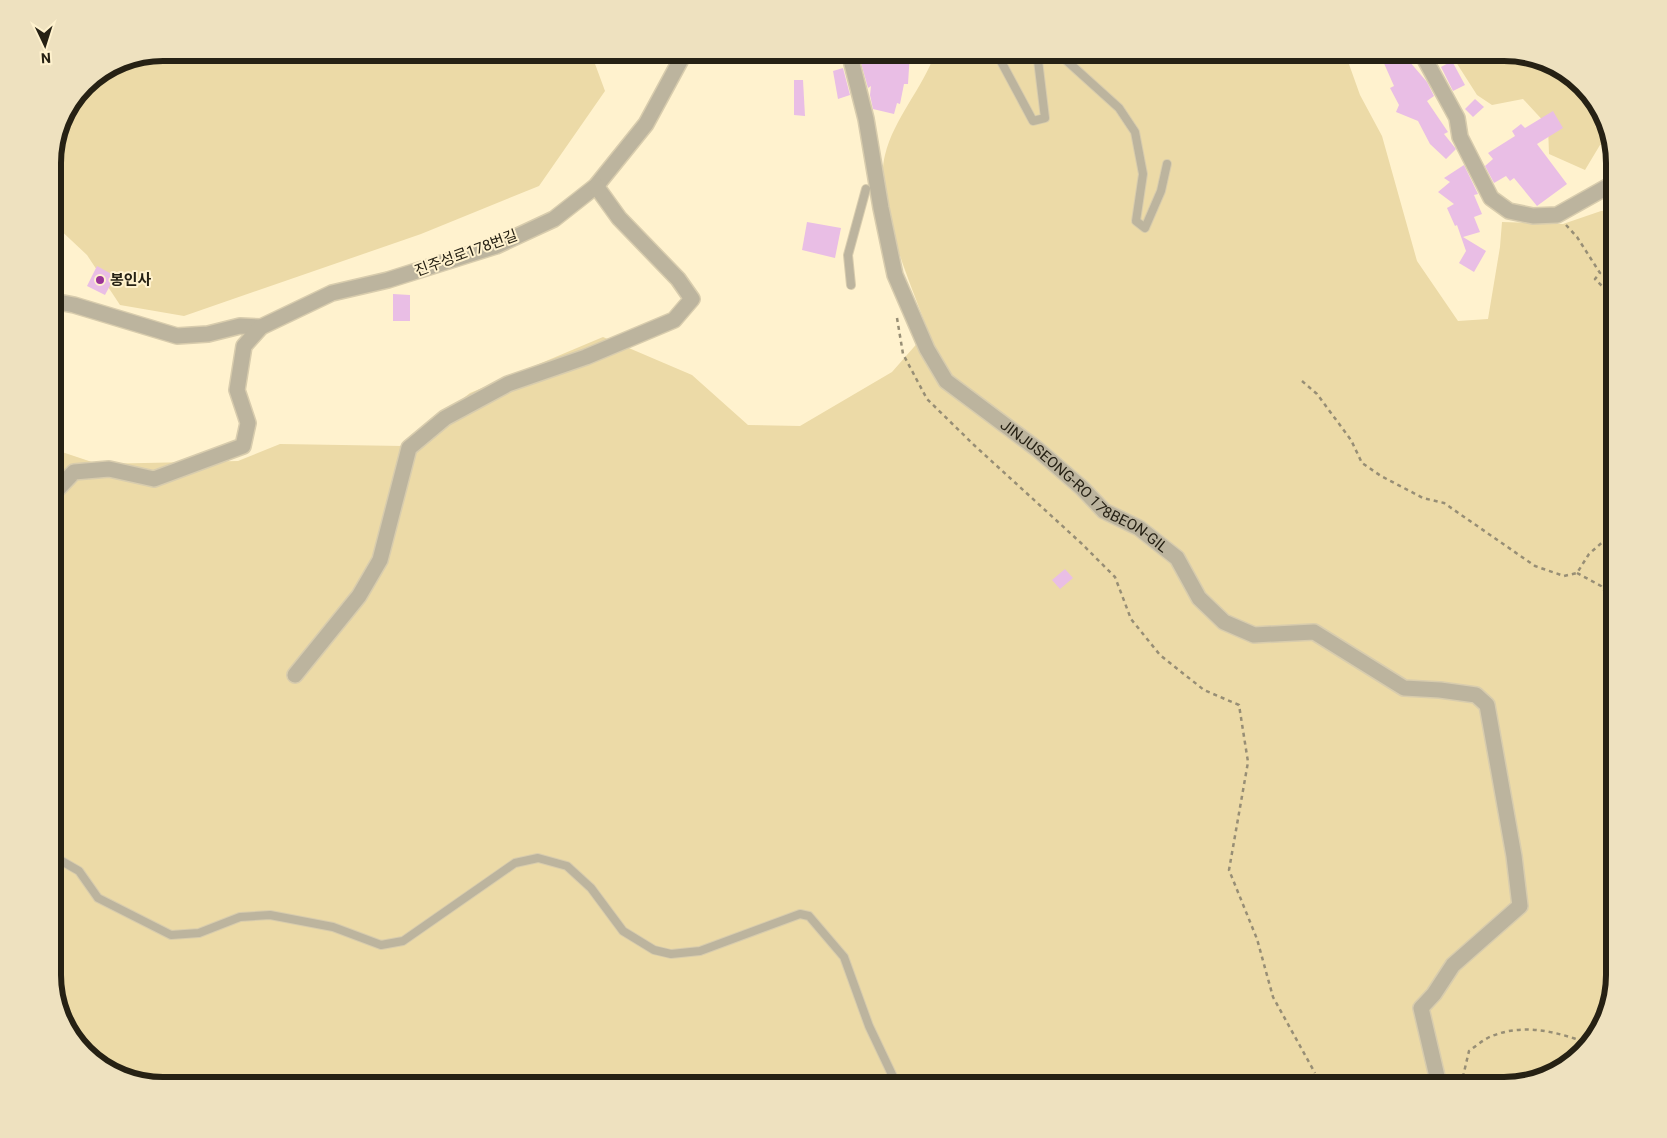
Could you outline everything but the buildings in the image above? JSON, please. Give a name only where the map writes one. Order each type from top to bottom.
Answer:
[{"type":"street","name":"진주성로178번길","points":[[61,486],[74,472],[109,469],[154,479],[243,446],[248,423],[237,390],[244,346],[261,327],[332,293],[388,280],[496,246],[554,219],[596,186],[646,124],[680,61]]},
{"type":"street","name":"JINJUSEONG-RO 178BEON-GIL","points":[[851,61],[866,119],[881,208],[896,276],[927,349],[946,381],[1036,449],[1082,488],[1104,511],[1139,528],[1176,558],[1199,598],[1224,622],[1254,635],[1314,632],[1404,688],[1440,690],[1476,696],[1487,705],[1520,906],[1453,965],[1434,994],[1421,1008],[1437,1077]]},
{"type":"street","points":[[1426,61],[1457,118],[1460,137],[1491,198],[1510,211],[1534,216],[1557,215],[1606,187]]},
{"type":"street","points":[[295,675],[359,596],[380,560],[409,448],[445,418],[508,384],[586,357],[674,320],[692,299],[678,279],[619,218],[596,186]]},
{"type":"street","name":"진주성로178번길","points":[[61,302],[74,304],[177,336],[208,334],[240,326],[261,327]]},
{"type":"lane","points":[[1001,61],[1033,121],[1045,118],[1038,61]]},
{"type":"lane","points":[[1067,61],[1119,108],[1135,132],[1142,174],[1136,221],[1145,228],[1161,191],[1167,164]]},
{"type":"lane","points":[[851,285],[848,255],[866,189]]},
{"type":"lane","points":[[61,861],[78,871],[98,898],[171,935],[200,934],[217,925],[240,917],[270,915],[326,925],[381,945],[403,940],[514,863],[538,858],[567,866],[591,888],[623,931],[654,950],[671,954],[700,951],[800,914],[809,916],[844,957],[869,1026],[893,1077]]},
{"type":"path","points":[[1557,215],[1577,237],[1600,273],[1595,280],[1606,290]]},
{"type":"path","points":[[896,315],[903,354],[927,399],[1081,543],[1114,577],[1131,619],[1160,655],[1204,690],[1239,705],[1248,762],[1229,870],[1256,938],[1273,997],[1315,1073]]},
{"type":"path","points":[[1302,381],[1317,394],[1351,440],[1362,463],[1381,476],[1423,498],[1444,503],[1535,566],[1564,576],[1577,573],[1601,586],[1606,593]]},
{"type":"path","points":[[1577,573],[1590,554],[1606,539]]},
{"type":"path","points":[[1464,1077],[1468,1051],[1492,1036],[1521,1029],[1556,1032],[1582,1041]]},
{"type":"shaded area","points":[[156,61],[594,61],[605,91],[539,186],[421,234],[184,316],[120,305],[87,255],[61,231],[62,150],[67,130],[82,101],[101,82],[124,69]]},
{"type":"shaded area","points":[[932,61],[1348,61],[1360,95],[1382,136],[1417,261],[1458,321],[1488,319],[1500,247],[1502,222],[1563,224],[1606,211],[1606,975],[1605,988],[1598,1014],[1589,1032],[1581,1042],[1561,1060],[1549,1066],[1524,1075],[1504,1077],[163,1077],[130,1071],[106,1060],[96,1052],[82,1037],[72,1020],[63,995],[61,982],[61,452],[98,464],[238,461],[280,444],[403,446],[470,393],[603,337],[692,375],[748,425],[800,426],[892,372],[928,331],[904,268],[889,219],[884,195],[883,174],[889,141]]},
{"type":"shaded area","points":[[1455,61],[1511,61],[1537,67],[1561,78],[1581,96],[1589,106],[1598,124],[1604,145],[1600,145],[1585,170],[1549,154],[1548,126],[1523,99],[1492,105],[1477,95]]},
{"type":"place","name":"봉인사","points":[[100,280]]}]
